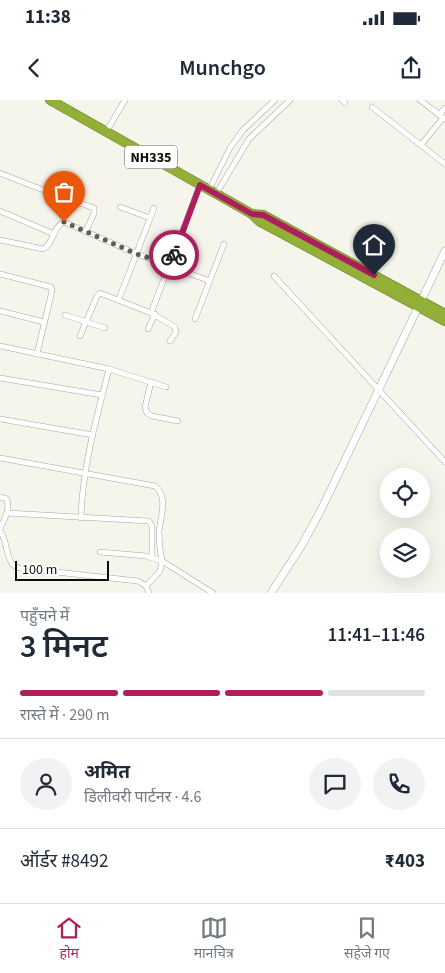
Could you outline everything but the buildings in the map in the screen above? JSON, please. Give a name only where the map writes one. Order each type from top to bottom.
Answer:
[{"type":"highway","name":"NH335","points":[[50,100],[252,214],[259,221],[420,304],[445,314]]},
{"type":"highway","name":"NH335","points":[[420,304],[445,321]]},
{"type":"street","points":[[106,132],[125,100]]},
{"type":"street","points":[[148,329],[170,265],[230,148],[243,130],[275,100]]},
{"type":"street","points":[[208,190],[249,139],[290,100]]},
{"type":"street","points":[[420,100],[442,118]]},
{"type":"street","points":[[372,107],[445,164]]},
{"type":"street","points":[[421,145],[442,118],[445,108]]},
{"type":"street","points":[[0,172],[91,207],[94,213],[86,231]]},
{"type":"street","points":[[120,207],[150,218]]},
{"type":"street","points":[[119,299],[154,208]]},
{"type":"street","points":[[0,211],[54,234]]},
{"type":"street","points":[[0,240],[43,249],[49,244],[58,225],[64,222],[137,254],[210,281]]},
{"type":"street","points":[[195,319],[224,244]]},
{"type":"street","points":[[271,593],[315,523],[445,251]]},
{"type":"street","points":[[0,274],[51,287],[37,354]]},
{"type":"street","points":[[274,276],[445,462]]},
{"type":"street","points":[[80,336],[98,294],[119,299],[153,313],[176,328],[176,332],[170,341]]},
{"type":"street","points":[[0,311],[44,322]]},
{"type":"street","points":[[65,315],[105,328]]},
{"type":"street","points":[[0,346],[109,369],[166,387]]},
{"type":"street","points":[[81,518],[81,503],[93,434],[109,369]]},
{"type":"street","points":[[0,378],[102,395]]},
{"type":"street","points":[[151,382],[146,406],[147,413],[152,416],[178,421]]},
{"type":"street","points":[[0,419],[93,434]]},
{"type":"street","points":[[0,458],[155,486],[160,490],[163,503],[160,531],[162,561],[160,571],[146,586]]},
{"type":"street","points":[[0,497],[8,502],[7,513],[0,530],[4,538],[9,561],[13,565],[19,568],[138,581],[146,586],[149,593]]},
{"type":"street","points":[[7,513],[149,521],[152,526],[152,557]]},
{"type":"street","points":[[100,552],[152,557],[162,561],[213,593]]},
{"type":"way so far","points":[[64,222],[137,254],[170,265],[174,255]]},
{"type":"route","points":[[174,255],[200,185],[252,214],[263,215],[374,275]]}]
